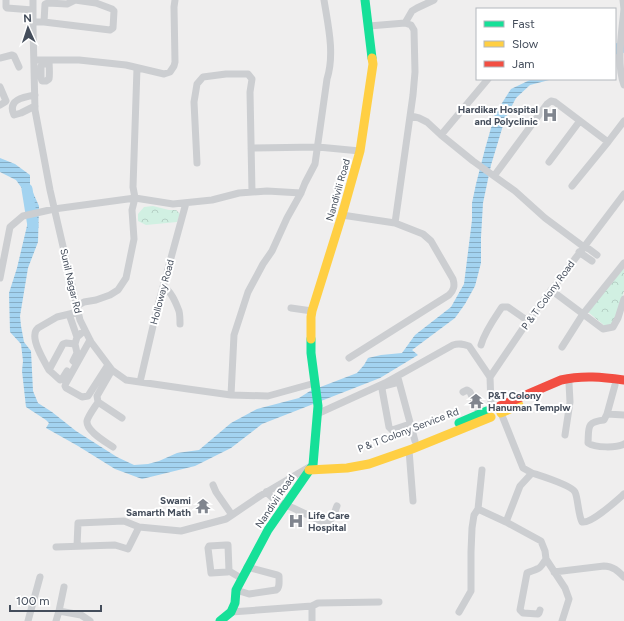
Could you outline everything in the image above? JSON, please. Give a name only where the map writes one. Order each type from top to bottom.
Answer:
[{"type":"street","points":[[6,0],[7,8],[33,10]]},
{"type":"street","name":"Sunil Nagar Rd","points":[[33,0],[35,106],[54,209],[77,309],[80,320],[90,340],[110,367],[126,380],[231,395],[268,396],[315,383]]},
{"type":"street","points":[[33,22],[112,29],[114,12],[112,9],[96,3],[75,0],[67,4],[48,2],[45,4],[44,22]]},
{"type":"street","points":[[34,60],[49,62],[79,60],[126,65],[164,74],[170,72],[174,66],[174,7],[176,0]]},
{"type":"street","points":[[231,395],[234,335],[248,292],[272,251],[315,164],[329,72],[330,46],[324,0]]},
{"type":"street","name":"Nandivili Road","points":[[315,383],[310,353],[312,311],[360,151],[373,64],[365,0]]},
{"type":"street","points":[[405,23],[418,3],[434,0]]},
{"type":"street","points":[[623,0],[624,9],[619,26],[621,42],[620,68],[624,85]]},
{"type":"street","points":[[368,26],[405,23],[411,25],[414,30],[415,72],[411,116],[395,223]]},
{"type":"street","points":[[0,58],[10,54],[14,56],[19,67]]},
{"type":"street","points":[[69,314],[76,341],[77,353],[60,380],[49,370],[35,341],[36,331],[38,328],[57,317],[69,314],[84,302],[110,295],[118,290],[126,278],[134,239],[132,210],[135,198],[133,187],[136,68]]},
{"type":"street","points":[[197,163],[194,102],[197,84],[204,77],[226,74],[248,74],[252,79],[250,92],[252,192]]},
{"type":"street","points":[[441,135],[487,80]]},
{"type":"street","points":[[0,87],[6,101],[0,104]]},
{"type":"street","points":[[35,95],[20,98],[14,103],[12,106],[13,114],[22,113],[35,106]]},
{"type":"street","points":[[26,96],[27,110]]},
{"type":"street","points":[[493,176],[551,101],[555,102],[579,122],[608,142]]},
{"type":"street","points":[[411,116],[427,122],[473,161],[515,191],[582,249],[592,261]]},
{"type":"street","points":[[572,186],[624,121]]},
{"type":"street","points":[[548,162],[579,122]]},
{"type":"street","points":[[251,148],[318,147],[360,151]]},
{"type":"street","points":[[0,278],[10,227],[23,216],[54,209],[135,198],[172,204],[212,200],[239,193],[267,191],[301,193]]},
{"type":"street","name":"P & T Colony Road","points":[[490,377],[528,321],[624,194]]},
{"type":"street","name":"Holloway Road","points":[[140,382],[163,286],[186,203]]},
{"type":"street","points":[[342,215],[395,223],[423,234],[431,240],[453,279],[454,284],[454,290],[449,295],[349,358]]},
{"type":"street","points":[[582,249],[589,249],[597,255]]},
{"type":"street","points":[[562,347],[583,314],[624,263]]},
{"type":"street","points":[[163,286],[168,289],[172,296],[179,312],[180,324]]},
{"type":"street","points":[[551,290],[604,329],[613,327],[618,318],[624,299]]},
{"type":"street","points":[[481,345],[490,325],[502,308],[508,307],[528,321]]},
{"type":"street","points":[[291,308],[312,311]]},
{"type":"street","points":[[49,370],[64,344],[76,341],[85,330]]},
{"type":"street","points":[[90,340],[66,383],[66,388],[82,398],[88,396],[110,367]]},
{"type":"street","points":[[410,424],[392,430],[389,427],[382,388],[453,345],[459,343],[469,346],[490,377],[492,411]]},
{"type":"street","points":[[110,367],[97,396],[98,402],[87,421],[92,432],[113,447]]},
{"type":"street","name":"P & T Colony Service Rd","points":[[311,467],[364,460],[412,446],[561,380],[588,376],[624,380]]},
{"type":"street","points":[[318,410],[398,379]]},
{"type":"street","points":[[398,379],[410,424],[413,501]]},
{"type":"street","points":[[492,411],[570,383],[580,382],[619,386],[604,420],[596,421],[590,424],[588,443],[593,446],[616,447],[624,444]]},
{"type":"street","name":"Nandivii Road","points":[[225,618],[235,603],[236,590],[241,578],[268,530],[286,506],[311,467],[318,410],[315,383]]},
{"type":"street","points":[[565,435],[570,402],[570,383]]},
{"type":"street","points":[[463,392],[467,390],[492,411],[523,468],[532,473],[572,488],[575,493],[582,522],[584,523],[589,521],[624,494]]},
{"type":"street","points":[[98,402],[122,418]]},
{"type":"street","points":[[607,414],[624,415]]},
{"type":"street","points":[[77,546],[78,523],[124,521],[139,527],[181,531],[226,519],[266,492],[311,467]]},
{"type":"street","points":[[459,612],[471,591],[472,528],[474,515],[478,509],[482,470]]},
{"type":"street","points":[[506,522],[520,486],[532,473]]},
{"type":"street","points":[[213,485],[216,492],[232,515]]},
{"type":"street","points":[[266,492],[276,502],[323,522],[331,521],[337,506]]},
{"type":"street","points":[[478,509],[541,541],[545,550],[546,559],[565,588],[569,599],[562,621]]},
{"type":"street","points":[[56,547],[115,545],[128,548],[139,527]]},
{"type":"street","points":[[229,571],[228,545],[209,546],[211,573],[229,571],[241,578]]},
{"type":"street","points":[[540,610],[538,614],[522,613],[520,610],[527,573],[538,569],[546,559]]},
{"type":"street","points":[[554,572],[610,566],[616,569],[624,577]]},
{"type":"street","points":[[236,590],[249,594],[276,590],[278,588],[278,575],[248,567]]},
{"type":"street","points":[[28,621],[40,578]]},
{"type":"street","points":[[56,621],[64,587]]},
{"type":"street","points":[[225,618],[312,606],[318,603],[379,602]]},
{"type":"street","points":[[312,606],[312,621]]},
{"type":"street","points":[[59,611],[81,615],[90,621]]},
{"type":"green space","points":[[153,206],[176,210],[180,214],[177,222],[146,225],[138,221],[138,214],[144,207]]},
{"type":"green space","points":[[624,268],[624,291],[616,318],[611,324],[605,326],[588,312]]},
{"type":"water","points":[[530,80],[549,80],[530,85],[516,98],[505,119],[491,165],[483,203],[481,263],[475,286],[455,318],[412,350],[418,355],[380,378],[262,424],[231,448],[195,466],[142,479],[115,469],[46,428],[49,423],[26,407],[21,344],[10,332],[9,293],[17,268],[31,209],[26,194],[16,180],[0,172],[0,158],[15,164],[30,175],[30,186],[39,206],[38,242],[28,268],[20,316],[24,342],[31,351],[33,391],[38,403],[76,431],[117,457],[134,465],[148,464],[177,453],[199,450],[231,423],[257,409],[299,398],[310,391],[357,373],[368,358],[402,353],[415,335],[451,307],[464,284],[472,220],[472,203],[485,149],[495,114],[511,89]]},
{"type":"waterway","points":[[616,49],[624,47]]},
{"type":"waterway","points":[[27,189],[33,226]]},
{"type":"traffic: fast","points":[[365,0],[372,58]]},
{"type":"traffic: fast","points":[[220,621],[231,612],[235,603],[236,590],[268,530],[313,465],[318,406],[311,353],[311,339]]},
{"type":"traffic: fast","points":[[459,423],[487,411]]},
{"type":"traffic: slow","points":[[311,339],[312,311],[360,151],[373,64],[372,58]]},
{"type":"traffic: slow","points":[[501,413],[519,405]]},
{"type":"traffic: slow","points":[[309,470],[347,468],[369,464],[412,449],[491,417]]},
{"type":"traffic: jam","points":[[500,406],[561,380],[577,377],[624,380]]},
{"type":"place","name":"Hardikar Hospital and Polyclinic","points":[[550,115]]},
{"type":"place","name":"P&T Colony Hanuman Templw","points":[[476,401]]},
{"type":"place","name":"Swami Samarth Math","points":[[203,506]]},
{"type":"place","name":"Life Care Hospital","points":[[296,521]]}]
